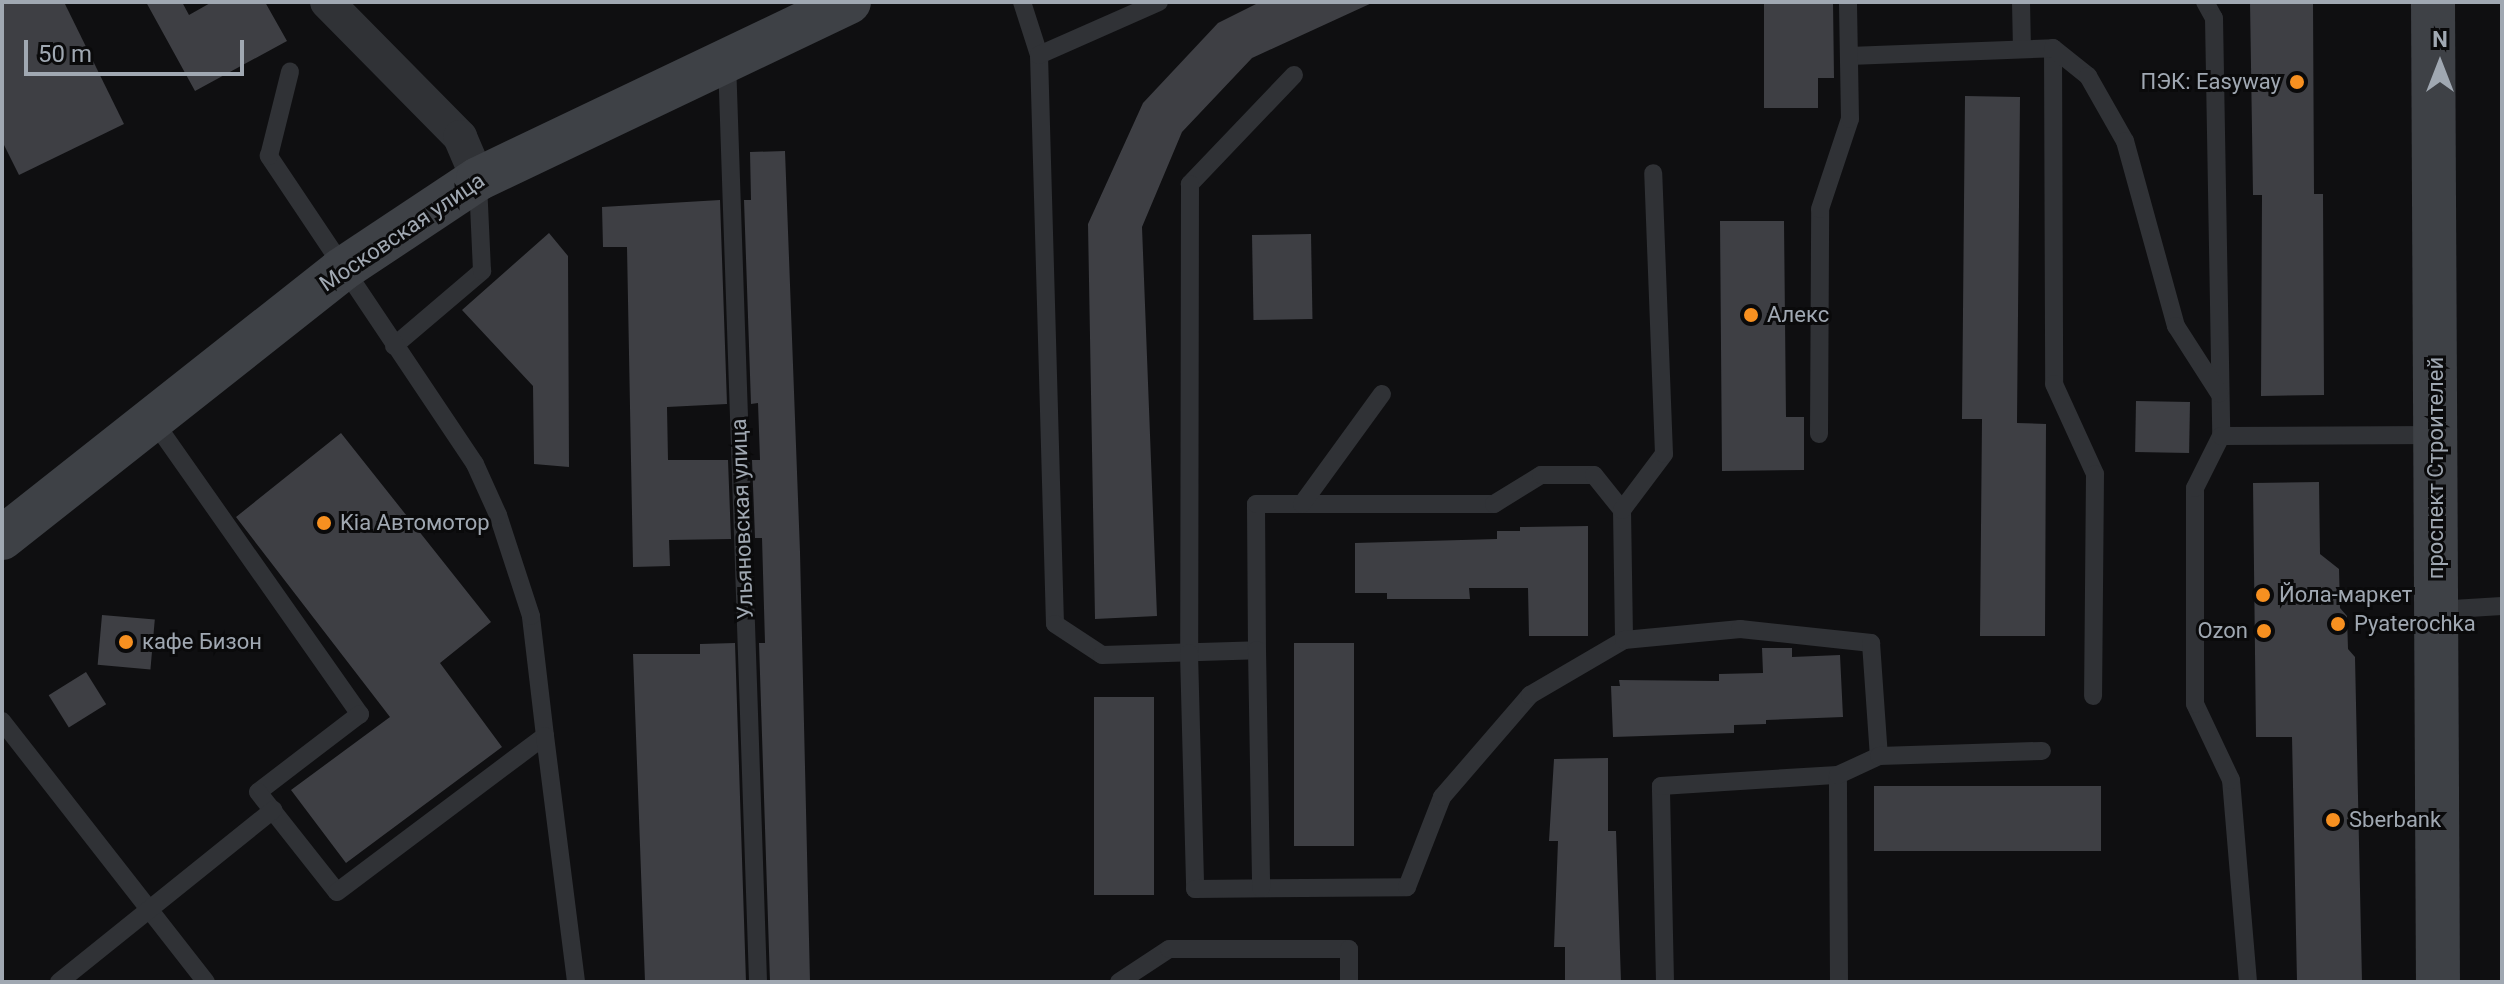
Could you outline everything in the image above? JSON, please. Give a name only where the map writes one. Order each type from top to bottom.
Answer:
[{"type":"main road","name":"Московская улица","points":[[2,538],[341,270],[478,179],[727,56],[849,2]]},
{"type":"main road","name":"проспект Строителей","points":[[2433,2],[2438,982]]},
{"type":"street","points":[[327,2],[460,137],[478,179]]},
{"type":"lane","points":[[1022,2],[1039,55],[1055,624],[1102,655],[1257,650]]},
{"type":"lane","points":[[1039,55],[1159,2]]},
{"type":"lane","points":[[1819,434],[1820,209],[1850,119],[1848,2]]},
{"type":"lane","points":[[2021,2],[2022,49]]},
{"type":"lane","points":[[2205,2],[2214,18],[2221,436],[2195,488],[2195,704],[2231,780],[2248,982]]},
{"type":"lane","points":[[1849,56],[2053,48],[2088,76],[2125,141],[2176,326],[2219,393]]},
{"type":"lane","points":[[2053,48],[2054,384],[2095,474],[2093,696]]},
{"type":"lane","name":"Ульяновская улица","points":[[727,56],[758,982]]},
{"type":"lane","points":[[290,72],[269,156],[341,270],[475,464],[498,515],[531,616],[576,982]]},
{"type":"lane","points":[[1294,75],[1190,184],[1189,653],[1195,889],[1407,887],[1442,797],[1530,695],[1624,640],[1740,629],[1871,643],[1879,756]]},
{"type":"lane","points":[[1624,640],[1622,510],[1664,454],[1653,173]]},
{"type":"lane","points":[[394,346],[482,271],[478,179]]},
{"type":"lane","points":[[1302,504],[1382,394]]},
{"type":"lane","points":[[151,418],[360,714],[258,792],[337,892],[545,736]]},
{"type":"lane","points":[[2221,436],[2435,435]]},
{"type":"lane","points":[[1261,888],[1256,504],[1494,504],[1541,475],[1594,475],[1622,510]]},
{"type":"lane","points":[[2436,610],[2502,606]]},
{"type":"lane","points":[[2,721],[206,982]]},
{"type":"lane","points":[[1665,982],[1661,786],[1838,775],[1879,756],[2042,751]]},
{"type":"lane","points":[[1838,775],[1839,982]]},
{"type":"lane","points":[[59,982],[273,810]]},
{"type":"lane","points":[[1119,982],[1169,949],[1349,949],[1349,982]]},
{"type":"building","points":[[2,2],[64,2],[124,124],[19,175],[2,141]]},
{"type":"building","points":[[146,2],[182,2],[189,15],[212,2],[265,2],[287,41],[195,91]]},
{"type":"building","points":[[1260,2],[1374,2],[1252,58],[1182,132],[1142,227],[1157,616],[1095,619],[1088,224],[1143,103],[1218,23]]},
{"type":"building","points":[[1764,2],[1833,2],[1834,78],[1818,78],[1818,108],[1764,108]]},
{"type":"building","points":[[2250,2],[2313,2],[2314,194],[2323,194],[2324,395],[2261,396],[2262,195],[2253,195]]},
{"type":"building","points":[[1965,96],[2020,97],[2017,423],[2046,424],[2045,636],[1980,636],[1982,419],[1962,419]]},
{"type":"building","points":[[785,151],[800,552],[810,982],[770,982],[759,643],[765,643],[762,538],[755,538],[752,460],[760,460],[758,403],[751,404],[744,200],[751,200],[750,152]]},
{"type":"building","points":[[720,200],[727,404],[667,407],[668,460],[728,460],[731,539],[669,540],[670,566],[633,567],[627,247],[603,247],[602,207]]},
{"type":"building","points":[[1720,221],[1784,221],[1786,417],[1804,417],[1804,470],[1722,471]]},
{"type":"building","points":[[549,233],[568,256],[569,467],[534,464],[533,386],[462,310]]},
{"type":"building","points":[[1311,234],[1312,319],[1253,320],[1252,235]]},
{"type":"building","points":[[2136,401],[2190,402],[2189,453],[2135,452]]},
{"type":"building","points":[[341,433],[491,622],[440,663],[502,747],[346,863],[291,790],[390,717],[236,517]]},
{"type":"building","points":[[2319,482],[2320,554],[2339,569],[2340,608],[2347,616],[2348,649],[2355,657],[2362,982],[2297,982],[2292,737],[2256,737],[2253,483]]},
{"type":"building","points":[[1588,526],[1588,636],[1529,636],[1528,588],[1469,588],[1470,599],[1387,599],[1387,593],[1355,593],[1355,543],[1497,539],[1497,531],[1520,531],[1520,527]]},
{"type":"building","name":"кафе Бизон","points":[[102,615],[155,620],[150,669],[98,665]]},
{"type":"building","points":[[735,643],[746,982],[645,982],[633,654],[700,654],[700,644]]},
{"type":"building","points":[[1294,643],[1354,643],[1354,846],[1294,846]]},
{"type":"building","points":[[1762,648],[1792,648],[1792,657],[1840,655],[1843,717],[1766,720],[1766,724],[1734,725],[1734,733],[1613,737],[1611,686],[1620,686],[1619,680],[1719,681],[1719,674],[1763,673]]},
{"type":"building","points":[[86,672],[106,704],[69,728],[49,695]]},
{"type":"building","points":[[1094,697],[1154,697],[1154,895],[1094,895]]},
{"type":"building","points":[[1608,758],[1608,831],[1616,831],[1621,982],[1565,982],[1565,947],[1554,947],[1558,841],[1549,841],[1554,759]]},
{"type":"building","points":[[1874,786],[2101,786],[2101,851],[1874,851]]},
{"type":"place","name":"ПЭК: Easyway","points":[[2297,82]]},
{"type":"place","name":"Алекс","points":[[1751,315]]},
{"type":"place","name":"Kia Автомотор","points":[[324,523]]},
{"type":"place","name":"Йола-маркет","points":[[2263,595]]},
{"type":"place","name":"Pyaterochka","points":[[2338,624]]},
{"type":"place","name":"Ozon","points":[[2264,631]]},
{"type":"place","name":"кафе Бизон","points":[[126,642]]},
{"type":"place","name":"Sberbank","points":[[2333,820]]}]
